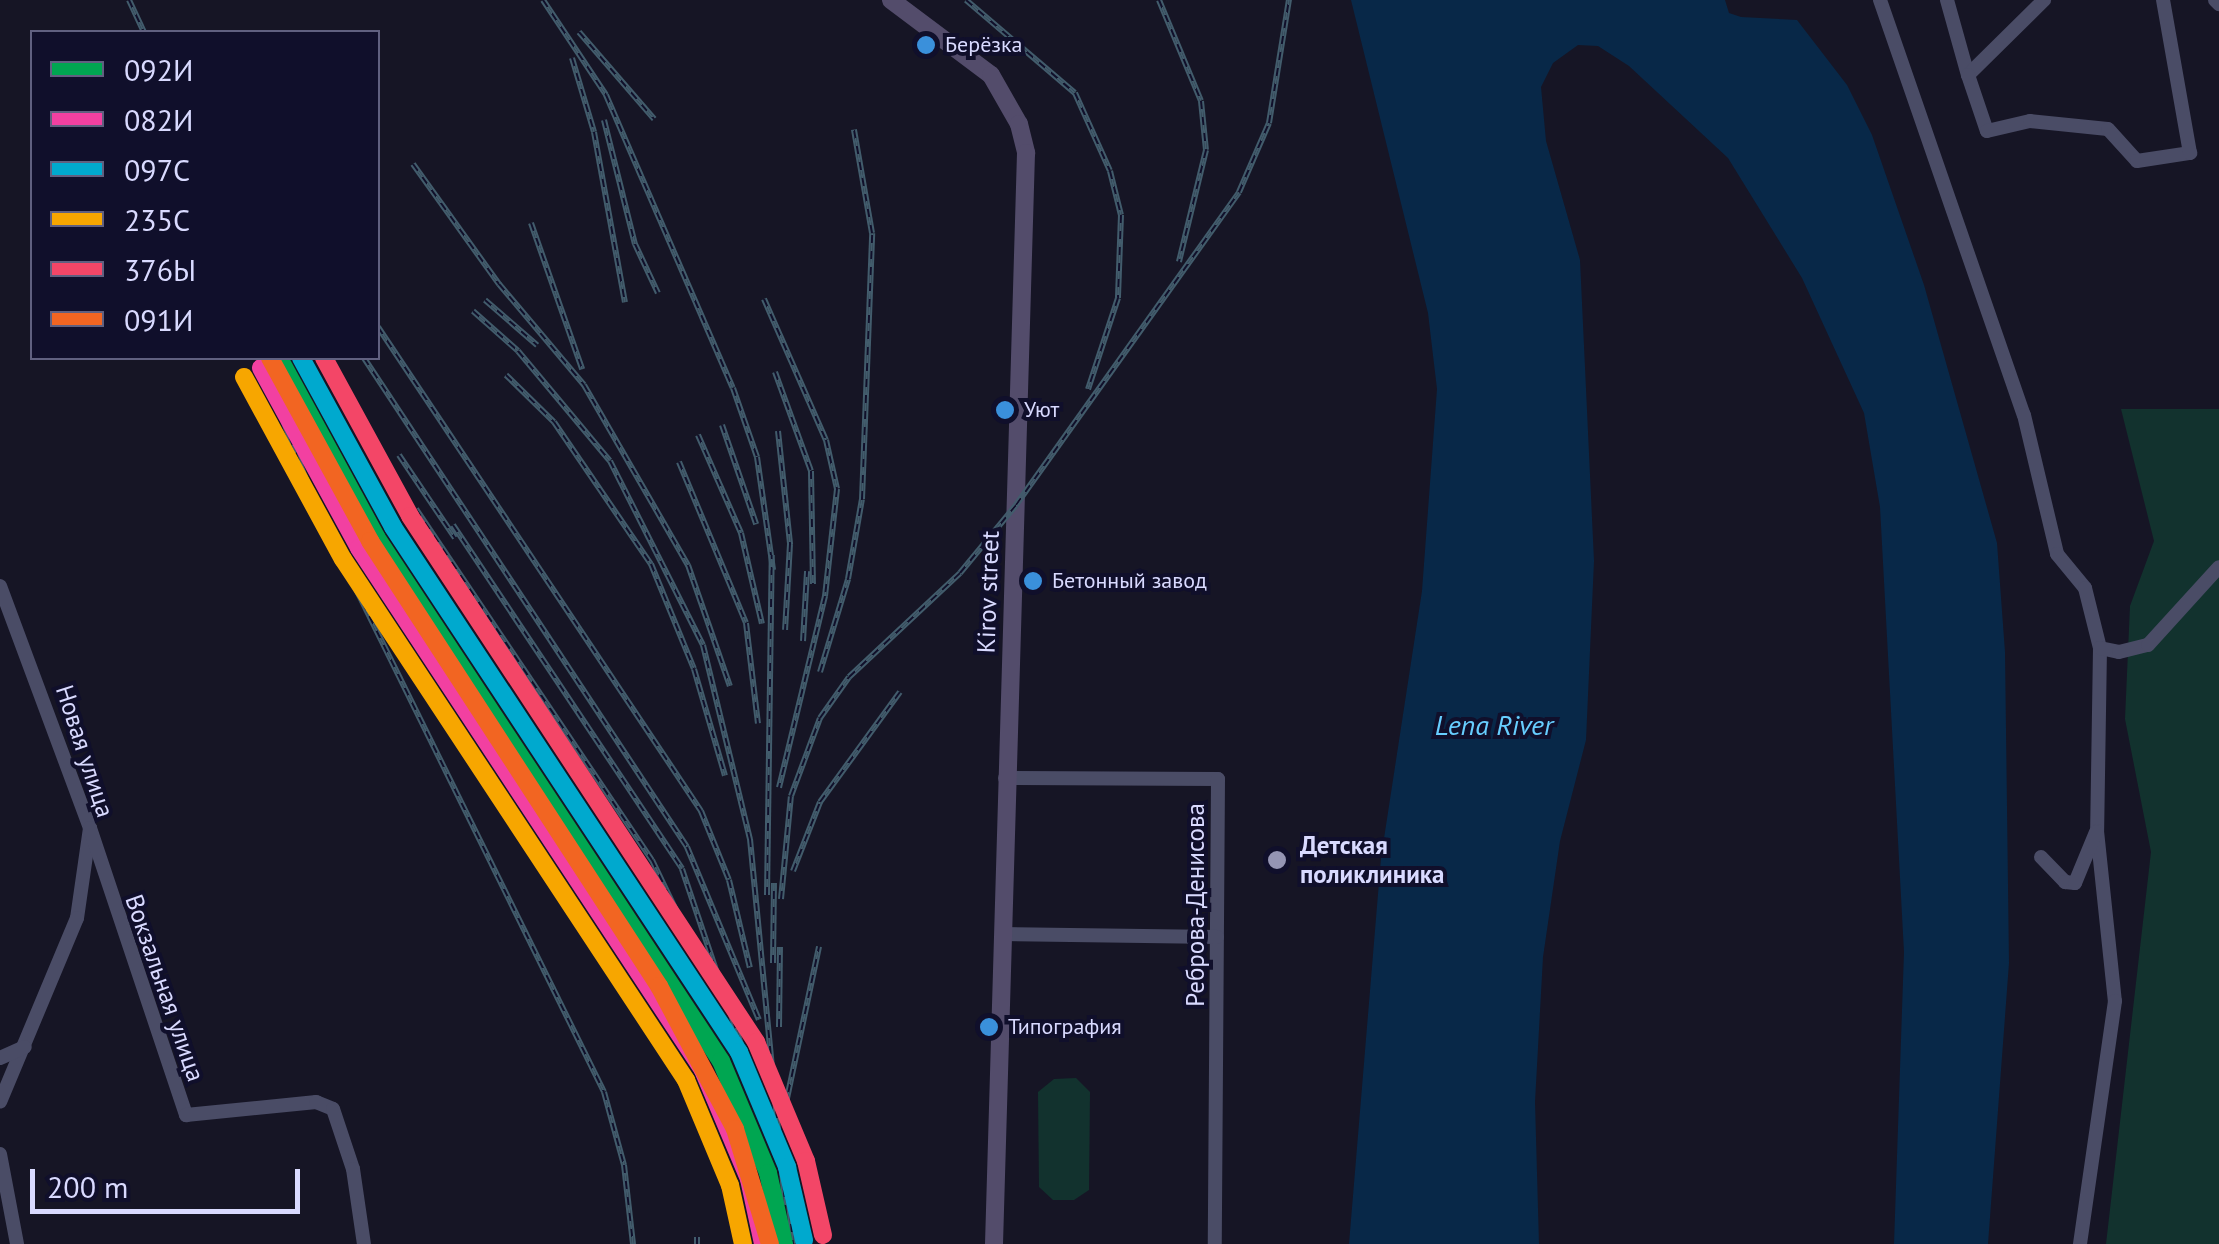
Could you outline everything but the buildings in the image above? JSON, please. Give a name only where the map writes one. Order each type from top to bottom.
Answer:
[{"type":"main road","name":"Kirov street","points":[[891,0],[991,75],[1019,124],[1026,153],[994,1244]]},
{"type":"street","points":[[1947,0],[1987,130],[2030,121],[2108,130],[2137,161],[2190,153],[2164,0]]},
{"type":"street","points":[[1968,74],[2044,0]]},
{"type":"street","points":[[1883,1],[2024,416],[2057,554],[2085,588],[2100,648],[2096,831],[2115,1001],[2089,1212],[2080,1244]]},
{"type":"street","points":[[2100,648],[2120,652],[2148,645],[2219,567]]},
{"type":"street","name":"Новая улица","points":[[0,586],[90,828],[76,918],[0,1102]]},
{"type":"street","name":"Реброва-Денисова","points":[[1005,778],[1218,779],[1215,1244]]},
{"type":"street","name":"Вокзальная улица","points":[[90,828],[186,1115],[316,1102],[333,1109],[353,1169],[364,1244]]},
{"type":"street","points":[[2041,856],[2066,882],[2076,883],[2096,831]]},
{"type":"street","points":[[1002,934],[1217,937]]},
{"type":"street","points":[[0,1058],[25,1047]]},
{"type":"street","points":[[0,1154],[17,1244]]},
{"type":"green space","points":[[2121,409],[2219,409],[2219,1244],[2106,1244],[2151,852],[2125,719],[2130,606],[2154,541]]},
{"type":"green space","points":[[1076,1078],[1090,1092],[1089,1190],[1074,1200],[1053,1200],[1039,1187],[1038,1092],[1054,1079]]},
{"type":"water","name":"Lena River","points":[[1351,0],[1725,0],[1729,13],[1741,17],[1797,20],[1847,85],[1872,135],[1924,285],[1997,543],[2005,652],[2009,963],[1988,1244],[1894,1244],[1904,952],[1880,507],[1864,413],[1802,278],[1728,158],[1629,66],[1598,46],[1578,45],[1553,63],[1541,87],[1546,141],[1580,260],[1594,561],[1586,740],[1560,841],[1543,957],[1535,1102],[1539,1244],[1349,1244],[1381,858],[1422,591],[1437,389],[1428,313]]},
{"type":"railway","points":[[129,0],[143,30]]},
{"type":"railway","points":[[543,0],[606,95],[733,388],[757,457],[773,570]]},
{"type":"railway","points":[[966,0],[1075,93],[1110,171],[1121,215],[1118,298],[1088,389]]},
{"type":"railway","points":[[1159,0],[1201,101],[1206,150],[1179,262]]},
{"type":"railway","points":[[781,899],[791,796],[820,718],[849,677],[960,573],[1016,505],[1239,192],[1269,123],[1289,0]]},
{"type":"railway","points":[[579,32],[654,119]]},
{"type":"railway","points":[[572,58],[594,132],[625,302]]},
{"type":"railway","points":[[604,120],[635,244],[658,293]]},
{"type":"railway","points":[[820,672],[848,579],[862,499],[872,233],[854,130]]},
{"type":"railway","points":[[413,164],[499,284],[584,385],[688,565],[730,686]]},
{"type":"railway","points":[[531,223],[582,369]]},
{"type":"railway","points":[[764,299],[826,440],[837,489],[825,596],[779,788]]},
{"type":"railway","points":[[485,300],[537,345]]},
{"type":"railway","points":[[473,311],[518,351],[610,461],[703,645],[750,839],[785,1205]]},
{"type":"railway","points":[[380,330],[701,811],[729,880],[750,968]]},
{"type":"railway","points":[[365,360],[687,847],[759,1020]]},
{"type":"railway","points":[[261,363],[320,516],[604,1092],[624,1165],[633,1244]]},
{"type":"railway","points":[[775,372],[811,471],[813,584]]},
{"type":"railway","points":[[506,375],[554,422],[651,564],[694,669],[725,776]]},
{"type":"railway","points":[[722,425],[756,524]]},
{"type":"railway","points":[[778,431],[790,544],[785,630]]},
{"type":"railway","points":[[698,435],[741,533],[762,624]]},
{"type":"railway","points":[[399,455],[455,538]]},
{"type":"railway","points":[[679,462],[746,623],[758,723]]},
{"type":"railway","points":[[416,509],[652,860],[708,977]]},
{"type":"railway","points":[[453,525],[682,869],[767,1122]]},
{"type":"railway","points":[[767,895],[772,555]]},
{"type":"railway","points":[[803,641],[807,571]]},
{"type":"railway","points":[[793,871],[820,802],[900,692]]},
{"type":"railway","points":[[773,963],[774,883]]},
{"type":"railway","points":[[779,1027],[780,947]]},
{"type":"railway","points":[[785,1108],[819,947]]},
{"type":"railway","points":[[788,1192],[793,1244]]},
{"type":"railway","points":[[697,1237],[697,1244]]},
{"type":"transit line","name":"091И","points":[[271,360],[370,541],[659,986],[735,1129],[770,1244]]},
{"type":"transit line","name":"092И","points":[[280,360],[376,537],[721,1061],[768,1173],[784,1244]]},
{"type":"transit line","name":"097С","points":[[302,360],[393,527],[739,1052],[787,1167],[804,1240]]},
{"type":"transit line","name":"376Ы","points":[[325,360],[410,516],[756,1042],[806,1161],[823,1235]]},
{"type":"transit line","name":"082И","points":[[261,368],[359,548],[703,1070],[749,1179],[763,1244]]},
{"type":"transit line","name":"235С","points":[[244,377],[343,559],[686,1080],[730,1185],[743,1244]]},
{"type":"place","name":"Берёзка","points":[[926,45]]},
{"type":"place","name":"Уют","points":[[1005,410]]},
{"type":"place","name":"Бетонный завод","points":[[1033,581]]},
{"type":"place","name":"Детская поликлиника","points":[[1277,860]]},
{"type":"place","name":"Типография","points":[[989,1027]]}]
